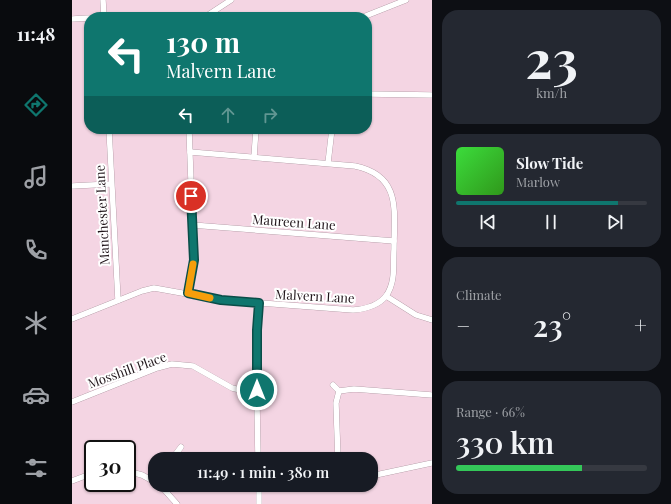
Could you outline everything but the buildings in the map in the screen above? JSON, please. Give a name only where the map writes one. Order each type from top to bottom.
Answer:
[{"type":"street","points":[[103,0],[104,12]]},
{"type":"street","points":[[213,12],[231,0]]},
{"type":"street","points":[[372,13],[406,0]]},
{"type":"street","points":[[72,19],[84,18]]},
{"type":"street","points":[[372,94],[432,95]]},
{"type":"street","name":"Manchester Lane","points":[[109,134],[118,300]]},
{"type":"street","points":[[188,293],[194,260],[189,134]]},
{"type":"street","points":[[254,157],[256,134]]},
{"type":"street","points":[[328,163],[331,134]]},
{"type":"street","points":[[190,152],[328,163],[367,168],[380,176],[390,189],[395,204],[393,282],[386,296],[416,315],[432,320]]},
{"type":"street","points":[[72,186],[111,184]]},
{"type":"street","name":"Maureen Lane","points":[[192,225],[394,241]]},
{"type":"street","name":"Malvern Lane","points":[[72,319],[150,288],[188,293],[221,300],[353,310],[372,307],[386,296]]},
{"type":"street","points":[[258,452],[257,330],[259,303]]},
{"type":"street","name":"Mosshill Place","points":[[72,402],[156,368],[172,364],[194,366],[232,388],[257,390]]},
{"type":"street","points":[[333,385],[339,391]]},
{"type":"street","points":[[339,391],[354,389],[432,395]]},
{"type":"street","points":[[338,452],[336,403],[339,391]]},
{"type":"street","points":[[177,452],[181,447]]},
{"type":"street","points":[[378,475],[432,463]]},
{"type":"street","points":[[136,473],[148,478]]},
{"type":"street","points":[[72,482],[84,477]]},
{"type":"street","points":[[166,492],[177,504]]},
{"type":"street","points":[[259,492],[259,504]]},
{"type":"slow traffic","points":[[193,264],[188,293],[210,298]]},
{"type":"route","points":[[191,196],[194,260],[188,293],[221,300],[259,303],[256,345],[257,390]]}]
